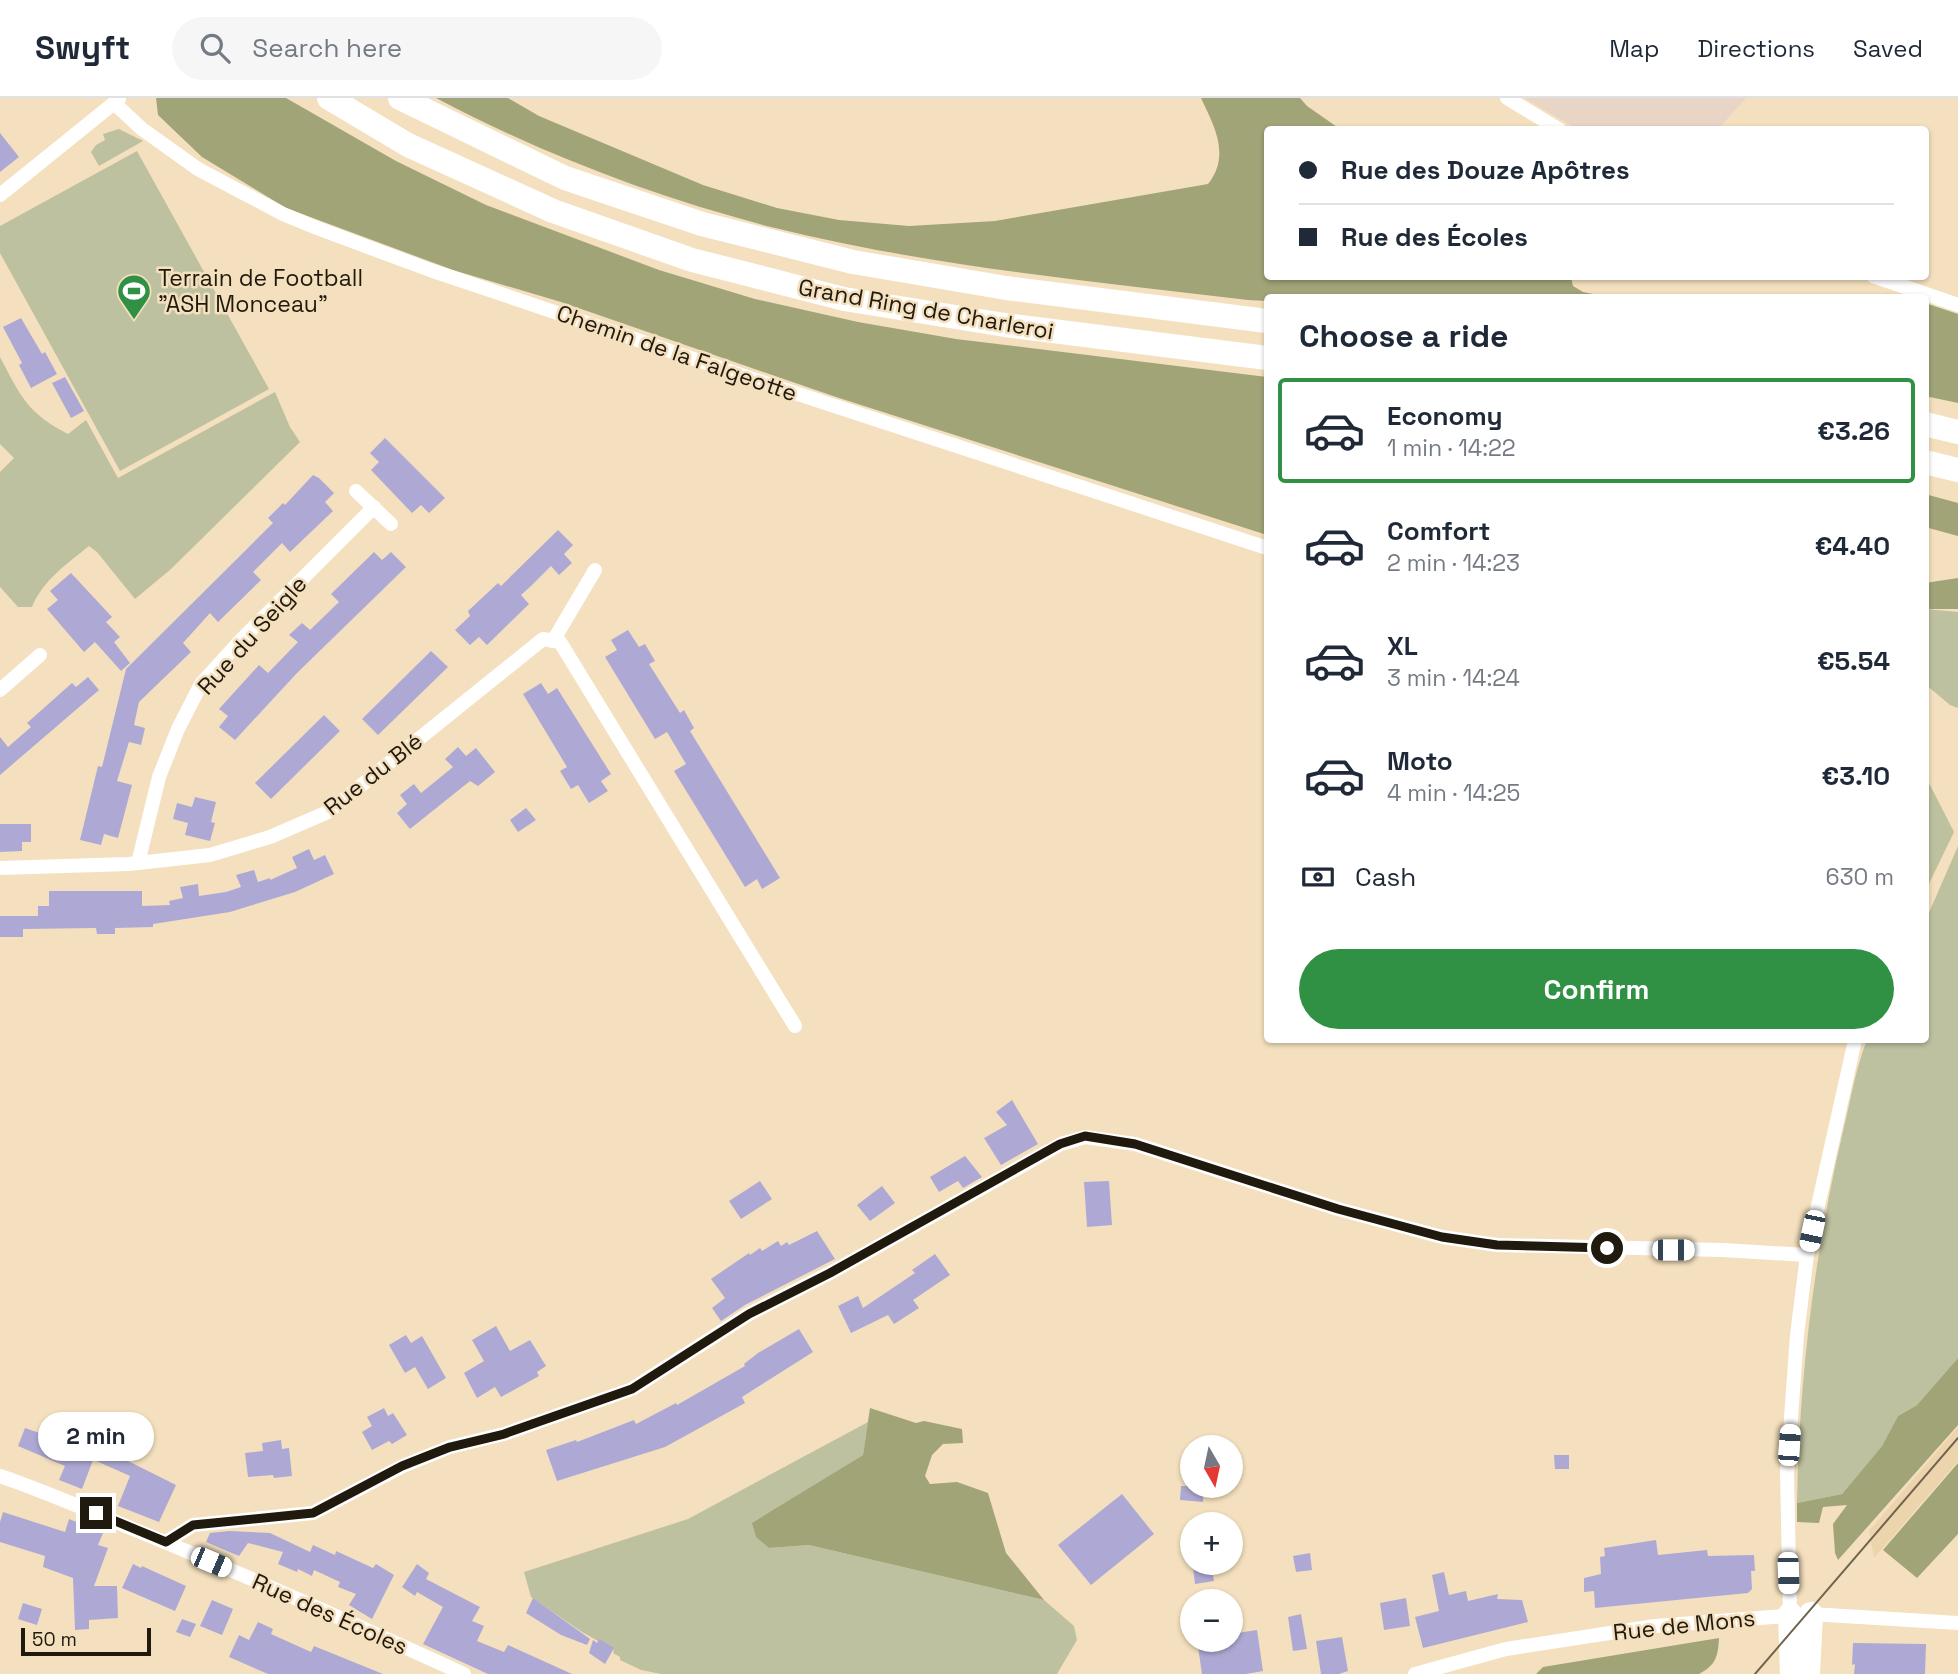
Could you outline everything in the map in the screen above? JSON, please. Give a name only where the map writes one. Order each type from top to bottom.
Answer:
[{"type":"highway","name":"Grand Ring de Charleroi","points":[[329,98],[408,145],[553,211],[692,260],[844,299],[1005,325],[1264,358]]},
{"type":"highway","name":"Grand Ring de Charleroi","points":[[400,98],[565,178],[702,224],[853,262],[1006,288],[1264,321]]},
{"type":"highway","points":[[1929,425],[1958,432]]},
{"type":"highway","points":[[1929,463],[1958,470]]},
{"type":"highway","points":[[1792,1674],[1801,1614]]},
{"type":"highway","points":[[1801,1614],[1808,1674]]},
{"type":"street","points":[[1507,98],[1553,126]]},
{"type":"street","points":[[0,195],[117,101]]},
{"type":"street","name":"Chemin de la Falgeotte","points":[[117,101],[142,129],[198,169],[283,214],[317,228],[430,270],[789,391],[1264,547]]},
{"type":"street","points":[[1885,280],[1926,294]]},
{"type":"street","points":[[1929,295],[1958,305]]},
{"type":"street","points":[[356,491],[391,523]]},
{"type":"street","name":"Rue du Seigle","points":[[138,863],[159,777],[178,729],[201,684],[373,507]]},
{"type":"street","points":[[595,570],[552,641],[560,642],[795,1026]]},
{"type":"street","name":"Rue du Blé","points":[[0,869],[138,863],[210,855],[270,837],[328,812],[543,639],[552,641]]},
{"type":"street","points":[[0,690],[40,656]]},
{"type":"street","points":[[1801,1614],[1787,1473],[1797,1335],[1807,1255],[1854,1043]]},
{"type":"street","points":[[166,1542],[193,1525],[313,1513],[402,1466],[450,1447],[504,1434],[632,1389],[749,1314],[830,1273],[1060,1144],[1085,1136],[1135,1144],[1338,1209],[1442,1237],[1497,1245],[1723,1250],[1807,1255]]},
{"type":"street","name":"Rue des Écoles","points":[[0,1476],[302,1600],[464,1674]]},
{"type":"street","name":"Rue de Mons","points":[[1415,1674],[1506,1648],[1655,1626],[1801,1614],[1958,1623]]},
{"type":"shaded area","points":[[1524,98],[1746,98],[1721,126],[1572,126]]},
{"type":"shaded area","points":[[1958,1427],[1958,1461],[1874,1558],[1869,1531]]},
{"type":"green space","points":[[156,98],[286,98],[396,161],[486,205],[659,270],[755,299],[858,322],[956,339],[1264,377],[1264,534],[836,397],[561,302],[453,270],[286,208],[202,157],[158,115]]},
{"type":"green space","points":[[436,98],[508,98],[539,116],[703,185],[777,208],[839,220],[909,226],[995,221],[1208,184],[1215,173],[1219,151],[1215,130],[1201,98],[1300,98],[1336,126],[1264,126],[1264,280],[1572,280],[1573,286],[1593,294],[1264,294],[1264,301],[1068,279],[949,262],[830,241],[685,202],[558,156]]},
{"type":"green space","points":[[119,129],[143,141],[99,166],[91,152],[105,140],[103,134]]},
{"type":"green space","name":"Terrain de Football \"ASH Monceau\"","points":[[137,151],[269,389],[120,471],[0,253],[0,226]]},
{"type":"green space","points":[[1929,304],[1958,314],[1958,403],[1929,397]]},
{"type":"green space","points":[[0,357],[19,393],[43,418],[68,434],[86,420],[118,478],[275,392],[290,427],[300,442],[171,569],[135,599],[97,552],[89,546],[49,581],[32,607],[18,607],[0,587],[0,472],[14,458],[0,444]]},
{"type":"green space","points":[[1929,495],[1958,503],[1958,536],[1929,528]]},
{"type":"green space","points":[[1958,578],[1958,609],[1929,609],[1929,582]]},
{"type":"green space","points":[[1929,609],[1958,612],[1958,708],[1950,705],[1929,687]]},
{"type":"green space","points":[[1929,783],[1954,832],[1929,884]]},
{"type":"green space","points":[[1958,846],[1958,1358],[1917,1405],[1898,1416],[1882,1446],[1842,1494],[1797,1503],[1801,1408],[1810,1314],[1825,1220],[1854,1083],[1866,1043],[1929,1043],[1929,913]]},
{"type":"green space","points":[[1958,1358],[1958,1425],[1838,1560],[1833,1524],[1847,1505],[1823,1507],[1819,1523],[1797,1522],[1797,1503],[1842,1494],[1882,1446],[1898,1416],[1917,1405]]},
{"type":"green space","points":[[870,1408],[916,1423],[924,1421],[962,1429],[963,1443],[943,1444],[932,1455],[925,1476],[930,1484],[957,1482],[988,1493],[1006,1553],[1044,1600],[809,1545],[769,1548],[756,1537],[752,1523],[863,1455]]},
{"type":"green space","points":[[868,1422],[863,1455],[753,1523],[769,1548],[809,1545],[1044,1600],[1074,1626],[1077,1640],[1057,1674],[661,1674],[641,1670],[620,1660],[620,1657],[613,1653],[614,1650],[531,1597],[524,1572],[688,1519]]},
{"type":"green space","points":[[1958,1463],[1958,1534],[1917,1578],[1883,1550]]},
{"type":"green space","points":[[1719,1638],[1715,1659],[1699,1674],[1536,1674],[1543,1667]]},
{"type":"building","points":[[0,133],[19,157],[0,172]]},
{"type":"building","points":[[21,318],[57,374],[31,388],[19,365],[22,363],[3,327]]},
{"type":"building","points":[[65,377],[84,411],[71,418],[52,383]]},
{"type":"building","points":[[385,438],[445,498],[429,513],[421,505],[412,513],[371,470],[379,462],[370,453]]},
{"type":"building","points":[[313,475],[334,493],[325,502],[333,511],[290,552],[282,543],[253,572],[261,580],[218,622],[210,613],[183,643],[191,652],[139,702],[134,725],[145,728],[141,745],[129,742],[117,781],[132,785],[118,838],[104,834],[101,845],[80,840],[98,766],[102,767],[126,669],[273,523],[268,518],[283,503],[285,505]]},
{"type":"building","points":[[558,530],[573,545],[564,554],[572,563],[559,575],[551,566],[521,595],[529,604],[487,645],[479,637],[470,645],[455,630],[470,616],[468,611],[498,583],[501,586]]},
{"type":"building","points":[[374,552],[382,560],[391,552],[406,567],[297,673],[235,740],[219,727],[228,716],[219,709],[259,665],[268,673],[298,642],[289,635],[302,623],[310,630],[339,602],[331,594]]},
{"type":"building","points":[[71,573],[112,617],[106,622],[120,637],[114,642],[130,663],[121,671],[95,642],[84,652],[47,609],[58,600],[50,591]]},
{"type":"building","points":[[628,630],[639,647],[645,644],[655,661],[649,664],[680,713],[684,710],[694,728],[690,731],[780,878],[762,889],[757,879],[745,887],[674,771],[686,764],[667,732],[655,739],[605,657],[617,650],[611,640]]},
{"type":"building","points":[[431,651],[448,667],[378,735],[362,719]]},
{"type":"building","points":[[88,677],[99,690],[0,775],[0,737],[8,747],[31,727],[27,723],[72,683],[76,687]]},
{"type":"building","points":[[541,683],[548,694],[557,688],[611,774],[601,781],[608,791],[589,803],[578,785],[571,789],[560,771],[567,767],[523,694]]},
{"type":"building","points":[[324,715],[340,731],[271,799],[255,783]]},
{"type":"building","points":[[458,747],[466,756],[476,748],[495,772],[478,786],[470,781],[410,829],[397,813],[407,804],[400,795],[414,784],[421,793],[453,767],[445,759]]},
{"type":"building","points":[[195,797],[216,802],[211,822],[215,823],[210,841],[185,835],[188,823],[173,819],[177,803],[192,807]]},
{"type":"building","points":[[526,808],[536,820],[518,832],[510,820]]},
{"type":"building","points":[[0,824],[31,824],[31,842],[22,842],[22,851],[0,852]]},
{"type":"building","points":[[309,849],[314,860],[325,855],[334,874],[295,892],[230,912],[153,924],[153,927],[115,928],[115,934],[97,934],[96,928],[23,929],[23,937],[0,937],[0,916],[38,916],[38,906],[49,906],[49,891],[142,891],[142,906],[170,905],[169,901],[183,898],[180,887],[198,884],[199,896],[226,892],[241,887],[236,875],[254,870],[258,882],[270,880],[297,868],[292,857]]},
{"type":"building","points":[[1012,1100],[1038,1144],[1001,1165],[984,1138],[1007,1125],[996,1112]]},
{"type":"building","points":[[965,1156],[982,1177],[963,1188],[958,1181],[939,1192],[930,1177]]},
{"type":"building","points":[[760,1181],[772,1199],[741,1219],[729,1201]]},
{"type":"building","points":[[1109,1181],[1112,1225],[1087,1227],[1084,1182]]},
{"type":"building","points":[[882,1186],[895,1203],[870,1221],[857,1205]]},
{"type":"building","points":[[817,1231],[835,1259],[745,1305],[721,1321],[712,1308],[725,1298],[711,1279],[760,1248],[762,1251],[778,1241],[781,1246],[787,1242],[789,1245]]},
{"type":"building","points":[[935,1254],[950,1275],[913,1300],[919,1308],[894,1324],[888,1315],[851,1333],[838,1306],[858,1296],[863,1308],[915,1273],[912,1270]]},
{"type":"building","points":[[496,1326],[510,1351],[530,1340],[546,1366],[537,1372],[539,1376],[501,1397],[495,1387],[477,1398],[464,1373],[484,1361],[472,1340]]},
{"type":"building","points":[[799,1329],[813,1352],[742,1397],[745,1403],[665,1447],[557,1481],[546,1450],[576,1440],[577,1442],[634,1420],[636,1424],[676,1403],[677,1405],[745,1366],[744,1364],[758,1353]]},
{"type":"building","points":[[406,1335],[411,1343],[422,1336],[446,1378],[428,1389],[415,1367],[405,1373],[389,1345]]},
{"type":"building","points":[[384,1408],[388,1416],[393,1413],[407,1435],[392,1444],[389,1441],[372,1450],[362,1432],[372,1426],[367,1417]]},
{"type":"building","points":[[25,1428],[57,1439],[53,1448],[78,1460],[81,1455],[93,1460],[82,1489],[59,1480],[65,1466],[18,1446]]},
{"type":"building","points":[[281,1440],[282,1449],[289,1448],[292,1476],[248,1477],[245,1453],[263,1451],[262,1443]]},
{"type":"building","points":[[100,1447],[176,1485],[159,1522],[118,1506],[130,1476],[94,1460]]},
{"type":"building","points":[[1554,1455],[1569,1455],[1569,1469],[1555,1469]]},
{"type":"building","points":[[1122,1494],[1154,1534],[1091,1585],[1058,1545]]},
{"type":"building","points":[[1180,1498],[1203,1498],[1203,1502]]},
{"type":"building","points":[[3,1512],[65,1532],[69,1519],[103,1533],[98,1545],[108,1548],[94,1586],[117,1586],[118,1618],[89,1620],[89,1629],[75,1630],[73,1578],[43,1567],[45,1556],[0,1542]]},
{"type":"building","points":[[210,1533],[270,1533],[310,1552],[313,1545],[335,1555],[336,1551],[373,1568],[376,1564],[394,1575],[372,1619],[349,1605],[356,1594],[338,1587],[340,1582],[314,1570],[312,1576],[278,1564],[283,1552],[248,1543],[239,1556],[206,1542]]},
{"type":"building","points":[[1656,1540],[1658,1555],[1707,1550],[1708,1556],[1754,1555],[1752,1589],[1748,1593],[1595,1608],[1594,1591],[1584,1592],[1584,1578],[1601,1574],[1600,1557],[1605,1556],[1604,1548]]},
{"type":"building","points":[[1310,1553],[1312,1570],[1296,1572],[1293,1556]]},
{"type":"building","points":[[133,1564],[186,1586],[175,1611],[122,1588]]},
{"type":"building","points":[[417,1564],[429,1573],[426,1579],[480,1607],[472,1621],[484,1626],[477,1641],[504,1652],[508,1645],[572,1674],[488,1674],[423,1644],[443,1607],[417,1592],[415,1596],[402,1587]]},
{"type":"building","points":[[1444,1572],[1449,1595],[1466,1591],[1468,1601],[1498,1594],[1497,1599],[1522,1600],[1528,1622],[1423,1648],[1415,1617],[1439,1611],[1432,1575]]},
{"type":"building","points":[[1194,1575],[1213,1575],[1214,1581],[1195,1584]]},
{"type":"building","points":[[533,1598],[590,1639],[587,1645],[561,1635],[526,1613]]},
{"type":"building","points":[[1406,1598],[1410,1626],[1384,1630],[1380,1603]]},
{"type":"building","points":[[212,1600],[233,1609],[222,1635],[200,1626]]},
{"type":"building","points":[[23,1603],[42,1609],[37,1625],[18,1619]]},
{"type":"building","points":[[1301,1614],[1307,1649],[1293,1651],[1288,1617]]},
{"type":"building","points":[[182,1619],[196,1624],[190,1637],[176,1632]]},
{"type":"building","points":[[258,1622],[273,1629],[271,1634],[311,1652],[314,1646],[383,1674],[268,1674],[229,1657],[239,1635],[249,1640]]},
{"type":"building","points":[[1257,1630],[1263,1671],[1246,1674],[1202,1674],[1199,1652],[1243,1652],[1243,1632]]},
{"type":"building","points":[[1342,1637],[1348,1671],[1321,1674],[1316,1641]]},
{"type":"building","points":[[599,1639],[614,1648],[605,1664],[589,1653],[593,1640],[597,1643]]},
{"type":"building","points":[[1853,1643],[1926,1644],[1925,1674],[1854,1674]]},
{"type":"tram line","points":[[1755,1674],[1958,1438]]},
{"type":"place","name":"Terrain de Football \"ASH Monceau\"","points":[[134,321]]},
{"type":"route","points":[[96,1513],[166,1542],[193,1525],[313,1513],[402,1466],[450,1447],[504,1434],[632,1389],[730,1329],[749,1314],[830,1273],[1060,1144],[1085,1136],[1135,1144],[1338,1209],[1442,1237],[1497,1245],[1607,1248]]}]
